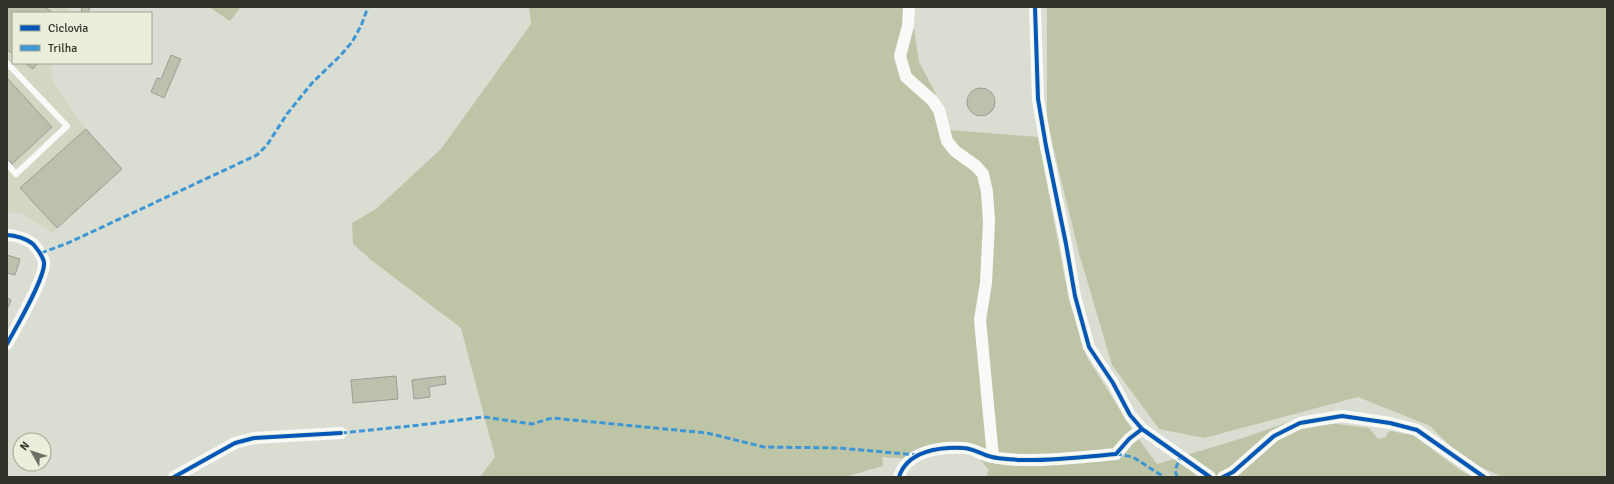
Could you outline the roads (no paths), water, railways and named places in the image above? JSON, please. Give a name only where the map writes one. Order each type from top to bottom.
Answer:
[{"type":"street","points":[[909,7],[908,26],[900,56],[906,77],[932,100],[939,110],[947,141],[955,151],[976,166],[983,174],[987,192],[989,222],[986,283],[980,320],[992,457]]},
{"type":"street","points":[[1035,7],[1038,99],[1075,296],[1089,347],[1113,383],[1130,415],[1142,429],[1210,477]]},
{"type":"street","points":[[7,235],[12,235],[30,242],[41,253],[44,264],[37,288],[7,344]]},
{"type":"street","points":[[1223,477],[1233,472],[1274,436],[1300,423],[1342,416],[1390,423],[1417,430],[1484,477]]},
{"type":"street","points":[[899,477],[905,465],[917,455],[931,450],[964,448],[992,457],[1020,460],[1116,454],[1129,438],[1142,429]]},
{"type":"street","points":[[174,477],[236,443],[254,438],[341,433]]},
{"type":"lane","points":[[7,63],[67,126],[16,174],[7,164]]}]
